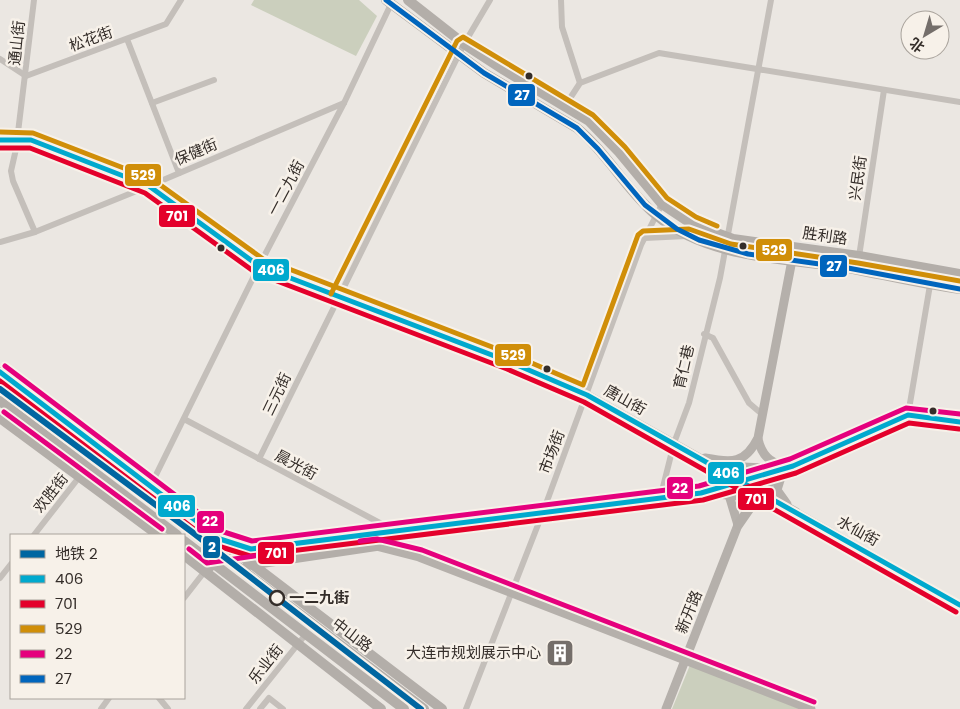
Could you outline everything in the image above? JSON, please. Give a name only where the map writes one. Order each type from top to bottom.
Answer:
[{"type":"main road","name":"胜利路","points":[[408,0],[464,44],[511,75],[589,121],[619,152],[662,204],[692,224],[726,238],[859,256],[960,274]]},
{"type":"main road","name":"胜利路","points":[[390,1],[458,55],[505,86],[577,128],[591,139],[641,200],[656,215],[688,236],[724,249],[857,270],[930,285],[960,289]]},
{"type":"main road","name":"唐山街","points":[[0,140],[17,138],[31,140],[149,186],[259,266],[510,362],[587,395],[743,482]]},
{"type":"main road","points":[[698,457],[720,461],[740,460],[752,452],[758,438],[763,415],[792,260]]},
{"type":"main road","points":[[0,372],[148,490],[220,539],[427,705],[437,709]]},
{"type":"main road","name":"中山路","points":[[0,385],[148,490],[238,567],[427,705]]},
{"type":"main road","points":[[0,401],[176,534]]},
{"type":"main road","points":[[728,490],[743,482],[793,466],[908,416],[960,422]]},
{"type":"main road","points":[[0,418],[67,468],[81,476],[157,534]]},
{"type":"main road","points":[[758,438],[760,449],[768,458],[779,464],[793,466]]},
{"type":"main road","points":[[698,457],[724,466],[763,468],[793,466]]},
{"type":"main road","points":[[698,457],[720,476],[728,490],[738,525]]},
{"type":"main road","points":[[738,525],[758,495],[772,480],[793,466]]},
{"type":"main road","points":[[793,466],[780,477],[777,490],[781,498],[796,512]]},
{"type":"main road","name":"水仙街","points":[[743,482],[758,495],[796,512]]},
{"type":"main road","points":[[217,566],[224,555],[251,549],[728,490],[758,495]]},
{"type":"main road","points":[[701,493],[723,498],[730,504],[738,525]]},
{"type":"main road","name":"新开路","points":[[666,709],[738,525]]},
{"type":"main road","points":[[220,539],[251,549]]},
{"type":"main road","name":"中山路","points":[[185,541],[404,709]]},
{"type":"main road","points":[[208,543],[237,552]]},
{"type":"main road","points":[[205,571],[217,566],[238,567],[376,546],[419,556],[811,709]]},
{"type":"main road","points":[[185,556],[381,709]]},
{"type":"main road","points":[[427,705],[442,709]]},
{"type":"street","name":"通山街","points":[[34,0],[26,76],[11,172],[12,181],[35,232]]},
{"type":"street","name":"松花街","points":[[26,76],[166,24],[181,0]]},
{"type":"street","name":"三元街","points":[[259,459],[458,55],[490,0]]},
{"type":"street","points":[[561,0],[562,27],[580,84]]},
{"type":"street","name":"育仁巷","points":[[660,499],[674,443],[688,403],[704,334],[720,278],[771,0]]},
{"type":"street","name":"一二九街","points":[[148,490],[259,266],[344,103],[390,1]]},
{"type":"street","points":[[126,39],[179,173]]},
{"type":"street","points":[[565,106],[580,84],[659,53],[960,102]]},
{"type":"street","points":[[0,59],[26,76]]},
{"type":"street","points":[[152,103],[214,80]]},
{"type":"street","name":"兴民街","points":[[857,270],[884,90]]},
{"type":"street","name":"保健街","points":[[0,242],[35,232],[149,186],[344,103]]},
{"type":"street","name":"市场街","points":[[466,709],[543,512],[645,238],[662,204]]},
{"type":"street","points":[[645,238],[688,236]]},
{"type":"street","points":[[908,416],[930,285]]},
{"type":"street","points":[[704,334],[713,338],[749,403],[763,415]]},
{"type":"street","name":"晨光街","points":[[184,419],[396,531]]},
{"type":"street","name":"欢胜街","points":[[35,534],[87,467]]},
{"type":"street","name":"水仙街","points":[[796,512],[960,605]]},
{"type":"street","points":[[0,578],[10,565]]},
{"type":"street","points":[[185,597],[205,571]]},
{"type":"street","name":"乐业街","points":[[246,709],[306,634]]},
{"type":"street","points":[[260,709],[269,698],[283,709]]},
{"type":"street","points":[[160,699],[168,709]]},
{"type":"green space","points":[[254,0],[359,0],[377,16],[356,56],[251,5]]},
{"type":"green space","points":[[690,665],[800,709],[672,709]]},
{"type":"metro line","name":"2","points":[[0,389],[192,532],[421,709]]},
{"type":"transit line","name":"27","points":[[386,0],[484,73],[577,128],[598,149],[645,205],[677,229],[699,240],[748,254],[848,268],[960,289]]},
{"type":"transit line","name":"529","points":[[331,294],[457,41],[463,37],[593,115],[625,147],[667,198],[696,217],[717,226]]},
{"type":"transit line","name":"529","points":[[0,132],[33,133],[152,179],[263,259],[513,355],[583,385],[638,235],[643,231],[689,229],[731,244],[858,263],[960,281]]},
{"type":"transit line","name":"406","points":[[0,140],[31,140],[149,186],[259,266],[510,362],[587,395],[960,605]]},
{"type":"transit line","name":"701","points":[[0,148],[30,148],[145,193],[256,273],[507,369],[584,402],[956,612]]},
{"type":"transit line","name":"22","points":[[5,366],[224,532],[252,541],[699,486],[790,459],[906,408],[960,414]]},
{"type":"transit line","name":"406","points":[[0,372],[220,539],[251,549],[701,493],[793,466],[908,415],[960,422]]},
{"type":"transit line","name":"701","points":[[0,381],[215,545],[250,556],[703,500],[796,473],[909,423],[959,429]]},
{"type":"transit line","name":"22","points":[[4,412],[162,529]]},
{"type":"transit line","name":"22","points":[[360,541],[377,539],[422,550],[814,702]]},
{"type":"transit line","name":"22","points":[[189,549],[207,563],[275,553]]},
{"type":"place","name":"一二九街","points":[[277,598]]},
{"type":"place","name":"大连市规划展示中心","points":[[560,653]]}]
